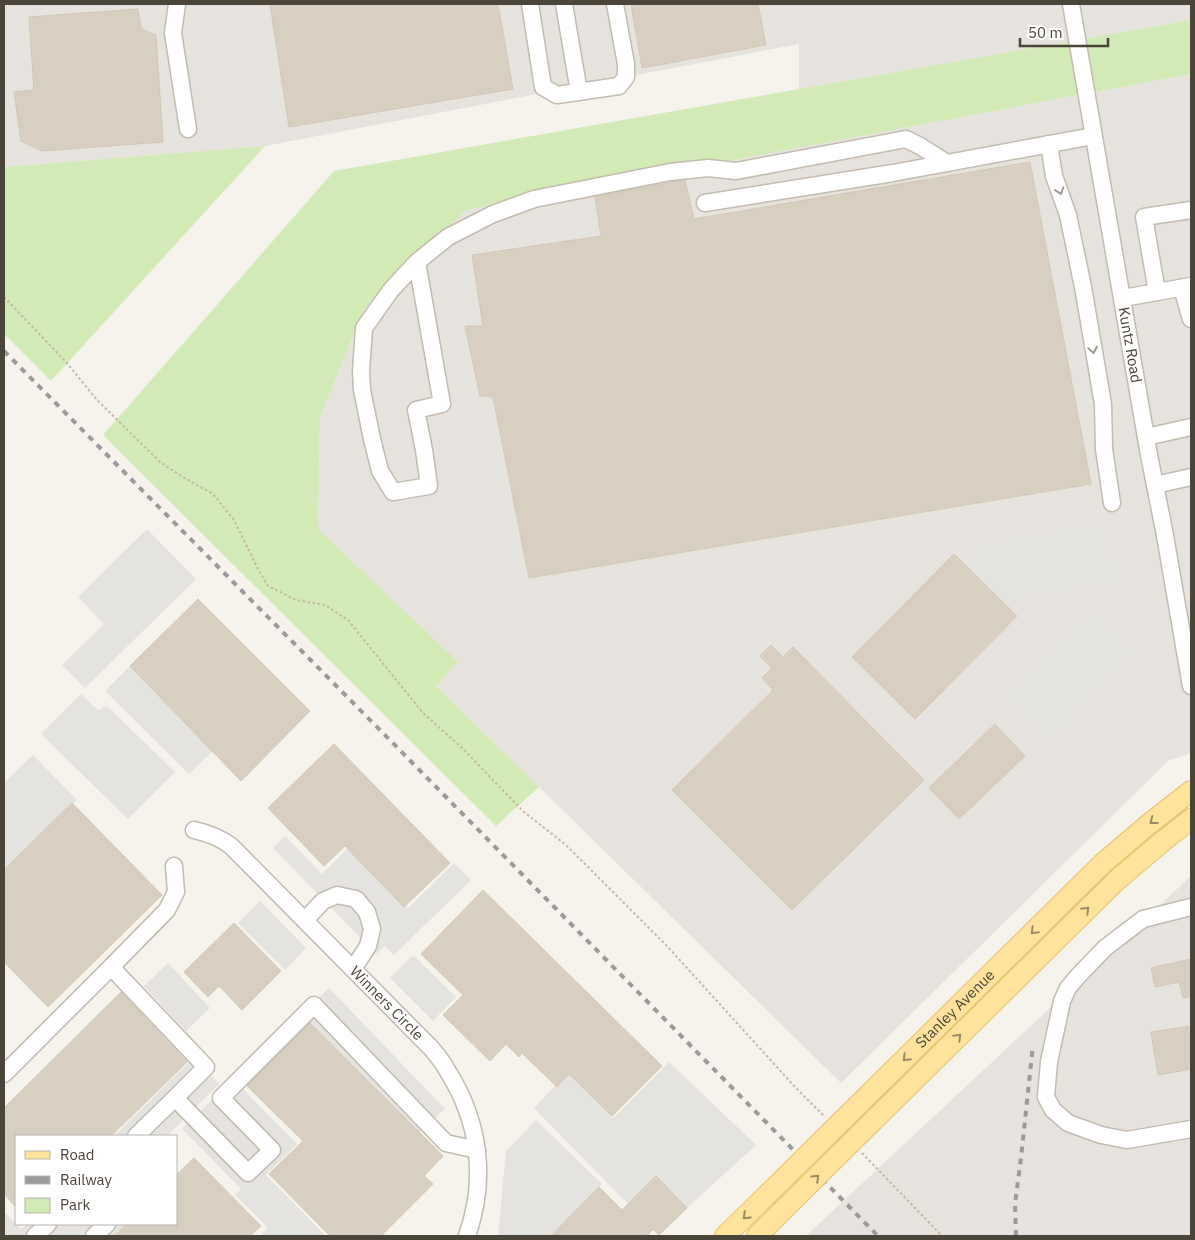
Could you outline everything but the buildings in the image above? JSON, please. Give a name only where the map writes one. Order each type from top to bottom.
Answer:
[{"type":"main road","name":"Stanley Avenue","points":[[725,1236],[1102,864],[1191,791]]},
{"type":"main road","name":"Stanley Avenue","points":[[757,1236],[1117,880],[1191,819]]},
{"type":"main road","points":[[1162,841],[1191,830]]},
{"type":"street","points":[[177,4],[173,33],[188,129]]},
{"type":"street","points":[[530,4],[544,87],[557,95],[619,86],[626,77],[626,64],[615,4]]},
{"type":"street","points":[[564,4],[578,92]]},
{"type":"street","name":"Kuntz Road","points":[[1071,4],[1191,686]]},
{"type":"street","points":[[705,203],[893,173],[1093,136]]},
{"type":"street","points":[[417,262],[442,404],[416,410],[429,486],[393,492],[380,470],[362,390],[361,371],[364,328],[391,290],[417,262],[448,237],[493,214],[534,199],[661,174],[708,168],[736,171],[906,139],[947,163]]},
{"type":"street","points":[[1049,144],[1054,176],[1068,216],[1083,287],[1102,404],[1104,449],[1112,503]]},
{"type":"street","points":[[1157,292],[1144,217],[1191,210]]},
{"type":"street","points":[[1123,298],[1187,287],[1191,320]]},
{"type":"street","points":[[1146,437],[1191,427]]},
{"type":"street","points":[[1155,485],[1191,477]]},
{"type":"street","name":"Winners Circle","points":[[194,830],[222,839],[231,846],[431,1048],[447,1069],[460,1092],[476,1138],[479,1181],[472,1223],[467,1236]]},
{"type":"street","points":[[4,1074],[168,910],[176,892],[174,866]]},
{"type":"street","points":[[305,920],[323,901],[337,896],[356,900],[367,912],[372,929],[368,946],[353,969]]},
{"type":"street","points":[[1191,907],[1143,919],[1105,948],[1068,988],[1062,1001],[1051,1054],[1046,1097],[1053,1110],[1068,1123],[1101,1135],[1127,1140],[1191,1129]]},
{"type":"street","points":[[111,967],[206,1067],[137,1135]]},
{"type":"street","points":[[175,1098],[248,1173],[272,1150],[221,1098],[314,1005],[446,1142],[477,1150]]},
{"type":"street","points":[[35,1236],[47,1225]]},
{"type":"street","points":[[94,1236],[105,1225]]},
{"type":"path","points":[[4,297],[66,362],[97,400],[160,462],[212,494],[234,520],[268,586],[296,600],[325,605],[348,620],[423,713],[461,747],[524,812],[566,845],[667,946],[795,1087],[829,1121]]},
{"type":"path","points":[[857,1148],[942,1236]]},
{"type":"shaded area","points":[[4,4],[1191,4],[1191,20],[799,89],[799,44],[265,146],[4,167]]},
{"type":"shaded area","points":[[1191,74],[1191,753],[1168,761],[841,1083],[436,686],[457,662],[318,529],[320,417],[364,309],[465,210]]},
{"type":"shaded area","points":[[1111,519],[1123,585],[1003,602],[973,572],[972,543]]},
{"type":"shaded area","points":[[147,529],[196,579],[85,688],[62,665],[104,624],[78,597]]},
{"type":"shaded area","points":[[1093,605],[1141,652],[1051,744],[1003,696]]},
{"type":"shaded area","points":[[130,666],[213,751],[189,774],[105,691]]},
{"type":"shaded area","points":[[81,694],[99,711],[106,705],[175,772],[128,819],[41,734]]},
{"type":"shaded area","points":[[33,755],[77,800],[4,871],[4,783]]},
{"type":"shaded area","points":[[285,836],[322,874],[349,847],[408,908],[454,863],[471,880],[394,955],[385,946],[376,954],[273,848]]},
{"type":"shaded area","points":[[1191,876],[1191,1236],[806,1236]]},
{"type":"shaded area","points":[[260,901],[306,948],[285,970],[238,923]]},
{"type":"shaded area","points":[[413,955],[456,997],[433,1021],[390,978]]},
{"type":"shaded area","points":[[168,963],[210,1008],[186,1031],[144,986]]},
{"type":"shaded area","points":[[329,988],[445,1109],[418,1134],[302,1014]]},
{"type":"shaded area","points":[[193,1058],[219,1084],[168,1135],[115,1135]]},
{"type":"shaded area","points":[[669,1062],[756,1145],[687,1208],[656,1177],[628,1204],[534,1108],[569,1071],[613,1118]]},
{"type":"shaded area","points":[[233,1079],[297,1144],[266,1175],[326,1236],[260,1236],[268,1228],[235,1195],[241,1189],[182,1129]]},
{"type":"shaded area","points":[[536,1120],[602,1184],[552,1236],[498,1236],[506,1151]]},
{"type":"shaded area","points":[[4,1212],[21,1229],[26,1225],[125,1225],[113,1236],[4,1236]]},
{"type":"green space","points":[[1191,20],[1191,74],[466,210],[364,309],[320,417],[318,529],[458,662],[436,686],[539,787],[496,826],[103,435],[334,171]]},
{"type":"green space","points":[[265,146],[51,381],[4,334],[4,167]]},
{"type":"railway","points":[[4,351],[878,1236]]},
{"type":"railway","points":[[1016,1236],[1015,1204],[1033,1045]]}]
